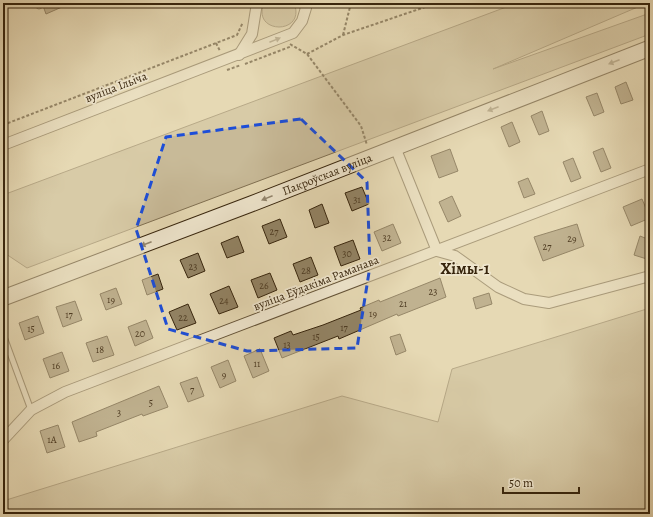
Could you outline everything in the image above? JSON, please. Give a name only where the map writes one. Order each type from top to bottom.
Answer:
[{"type":"street","points":[[239,54],[252,34],[257,3]]},
{"type":"street","name":"вуліца Ільіча","points":[[3,145],[293,33],[302,21],[306,8],[303,3]]},
{"type":"street","name":"Пакроўская вуліца","points":[[3,298],[251,204],[650,48]]},
{"type":"street","points":[[395,147],[437,251],[455,256],[498,287],[524,299],[549,303],[650,276]]},
{"type":"street","name":"вуліца Еўдакіма Раманава","points":[[3,440],[31,410],[65,392],[650,169]]},
{"type":"lane","points":[[3,334],[31,410]]},
{"type":"path","points":[[343,35],[351,3]]},
{"type":"path","points":[[307,54],[343,35],[437,3]]},
{"type":"path","points":[[3,125],[236,35],[242,27]]},
{"type":"path","points":[[282,37],[293,46],[307,54],[361,126],[370,157]]},
{"type":"path","points":[[216,43],[220,53]]},
{"type":"path","points":[[227,70],[293,46]]},
{"type":"highlighted area","points":[[301,119],[367,182],[370,266],[357,348],[247,351],[168,329],[136,229],[166,137]]},
{"type":"shaded area","points":[[264,3],[294,3],[296,14],[293,21],[287,26],[271,26],[265,21],[262,14]]},
{"type":"shaded area","points":[[517,3],[647,3],[493,69],[650,13],[650,34],[27,268],[3,252],[3,195]]},
{"type":"shaded area","points":[[650,308],[650,514],[3,514],[3,501],[342,396],[438,422],[452,369]]},
{"type":"building","points":[[42,3],[71,3],[46,14]]},
{"type":"building","points":[[626,82],[633,100],[621,104],[615,87]]},
{"type":"building","points":[[597,93],[604,112],[594,116],[586,97]]},
{"type":"building","points":[[542,111],[549,131],[539,135],[531,116]]},
{"type":"building","points":[[512,122],[520,142],[509,147],[501,127]]},
{"type":"building","points":[[603,148],[611,168],[601,172],[593,152]]},
{"type":"building","points":[[450,149],[458,171],[439,178],[431,156]]},
{"type":"building","points":[[573,158],[581,178],[571,182],[563,162]]},
{"type":"building","points":[[528,178],[535,194],[524,198],[518,182]]},
{"type":"building","points":[[362,187],[369,204],[352,211],[345,193]]},
{"type":"building","points":[[452,196],[461,216],[448,222],[439,202]]},
{"type":"building","points":[[642,199],[650,218],[631,226],[623,207]]},
{"type":"building","points":[[322,204],[329,223],[315,228],[309,210]]},
{"type":"building","points":[[280,219],[287,237],[269,244],[262,226]]},
{"type":"building","points":[[393,224],[401,243],[382,251],[374,232]]},
{"type":"building","points":[[577,224],[584,246],[543,261],[534,237]]},
{"type":"building","points":[[238,236],[244,252],[227,258],[221,243]]},
{"type":"building","points":[[640,236],[650,240],[650,260],[634,255]]},
{"type":"building","points":[[353,240],[360,259],[341,266],[334,247]]},
{"type":"building","points":[[198,253],[205,271],[188,278],[180,260]]},
{"type":"building","points":[[311,257],[318,275],[300,282],[293,264]]},
{"type":"building","points":[[270,273],[277,290],[258,298],[251,280]]},
{"type":"building","points":[[158,274],[163,289],[147,295],[142,280]]},
{"type":"building","points":[[440,278],[446,297],[398,316],[397,314],[339,339],[338,336],[282,358],[274,338],[291,331],[293,335],[323,325],[361,310],[360,308],[379,300],[380,302]]},
{"type":"building","points":[[229,286],[238,307],[219,314],[210,294]]},
{"type":"building","points":[[116,288],[122,304],[106,310],[100,294]]},
{"type":"building","points":[[489,293],[492,304],[476,309],[473,298]]},
{"type":"building","points":[[75,301],[82,320],[63,327],[56,307]]},
{"type":"building","points":[[188,304],[196,323],[177,330],[169,312]]},
{"type":"building","points":[[38,316],[44,333],[25,340],[19,323]]},
{"type":"building","points":[[146,320],[153,338],[135,346],[128,327]]},
{"type":"building","points":[[400,334],[406,351],[396,355],[390,337]]},
{"type":"building","points":[[107,336],[114,355],[93,362],[86,343]]},
{"type":"building","points":[[260,349],[269,371],[253,378],[244,356]]},
{"type":"building","points":[[62,352],[69,371],[50,378],[43,359]]},
{"type":"building","points":[[228,360],[236,381],[220,388],[211,367]]},
{"type":"building","points":[[197,377],[204,396],[188,402],[180,383]]},
{"type":"building","points":[[159,386],[168,407],[143,416],[142,414],[96,432],[97,436],[79,442],[72,422]]},
{"type":"building","points":[[58,425],[65,447],[47,453],[40,431]]},
{"type":"district","name":"Хімы-1","points":[[465,269]]}]
